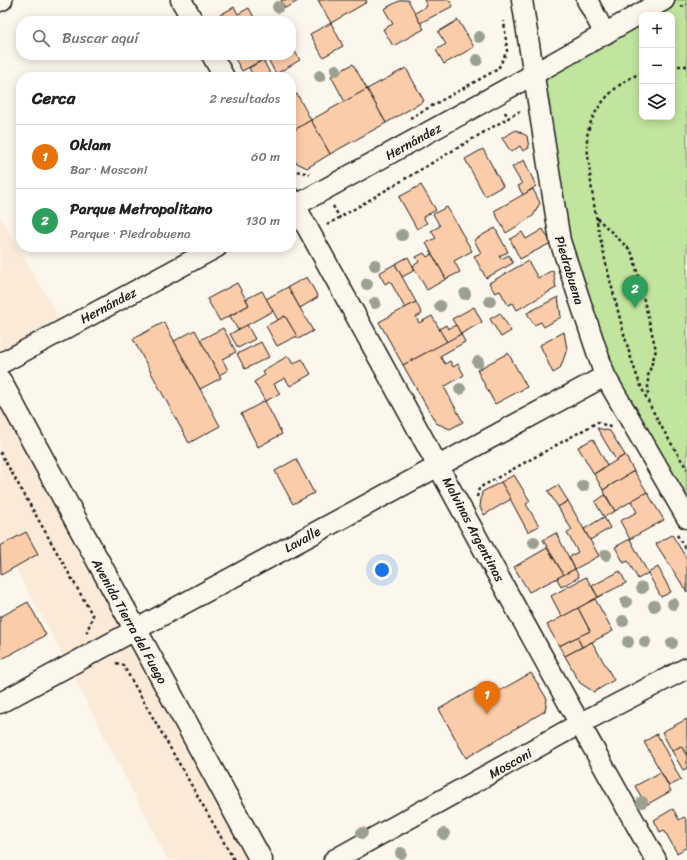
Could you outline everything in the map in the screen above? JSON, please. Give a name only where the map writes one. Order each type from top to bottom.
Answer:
[{"type":"street","points":[[181,0],[190,16]]},
{"type":"street","name":"Piedrabuena","points":[[522,0],[560,241],[605,376],[682,526]]},
{"type":"street","points":[[587,0],[605,34]]},
{"type":"street","name":"Hernández","points":[[296,202],[534,74],[664,0]]},
{"type":"street","points":[[215,60],[221,72]]},
{"type":"street","name":"Malvinas Argentinas","points":[[296,211],[439,465],[579,724],[656,860]]},
{"type":"street","name":"Hernández","points":[[0,364],[208,252]]},
{"type":"street","name":"Lavalle","points":[[0,703],[605,376]]},
{"type":"street","name":"Avenida Tierra del Fuego","points":[[0,381],[261,860]]},
{"type":"street","name":"Mosconi","points":[[334,860],[579,724],[687,668]]},
{"type":"path","points":[[404,122],[498,69],[507,51],[503,15]]},
{"type":"path","points":[[675,66],[687,66]]},
{"type":"path","points":[[639,75],[617,88],[610,95],[598,109],[588,129],[587,140],[591,184],[596,218],[627,348],[648,401],[687,469]]},
{"type":"path","points":[[325,231],[327,225],[508,118]]},
{"type":"path","points":[[296,171],[308,175],[314,172]]},
{"type":"path","points":[[596,218],[629,249],[633,255],[656,350],[648,376],[648,401]]},
{"type":"path","points":[[476,503],[478,488],[598,422],[614,429]]},
{"type":"path","points":[[0,452],[93,616],[84,638]]},
{"type":"path","points":[[682,526],[687,551]]},
{"type":"path","points":[[110,661],[123,665],[234,860]]},
{"type":"shaded area","points":[[0,217],[16,244],[16,252],[20,252],[65,328],[0,364]]},
{"type":"shaded area","points":[[0,381],[261,860],[168,860],[52,635],[0,540]]},
{"type":"green space","points":[[664,0],[687,0],[687,518],[605,376],[560,241],[534,74],[639,14],[639,120],[675,120],[675,12],[643,12]]},
{"type":"building","points":[[281,0],[300,0],[285,8]]},
{"type":"building","points":[[318,0],[366,0],[367,2],[331,23]]},
{"type":"building","points":[[401,0],[408,0],[424,29],[393,46],[383,29],[393,24],[384,9]]},
{"type":"building","points":[[424,0],[449,0],[453,6],[420,23],[415,13],[427,6]]},
{"type":"building","points":[[234,7],[238,14],[249,8],[253,16],[218,16]]},
{"type":"building","points":[[458,20],[474,47],[444,64],[436,50],[446,44],[438,32]]},
{"type":"building","points":[[331,23],[343,46],[323,57],[310,34]]},
{"type":"building","points":[[296,54],[300,60],[279,72],[275,72],[269,61],[296,60]]},
{"type":"building","points":[[236,60],[263,60],[242,71]]},
{"type":"building","points":[[263,60],[269,72],[251,72],[249,68]]},
{"type":"building","points":[[353,64],[367,89],[345,102],[331,76]]},
{"type":"building","points":[[406,68],[424,101],[386,123],[367,89]]},
{"type":"building","points":[[367,89],[386,123],[330,154],[311,120]]},
{"type":"building","points":[[296,94],[311,120],[296,129]]},
{"type":"building","points":[[311,120],[330,154],[307,168],[296,162],[296,129]]},
{"type":"building","points":[[516,130],[527,136],[529,148],[523,151],[520,146],[511,152],[502,138]]},
{"type":"building","points":[[483,149],[503,186],[485,196],[465,159]]},
{"type":"building","points":[[524,160],[536,186],[523,195],[518,186],[522,184],[512,167]]},
{"type":"building","points":[[421,185],[436,210],[423,217],[427,223],[417,229],[399,197]]},
{"type":"building","points":[[533,189],[540,203],[533,216],[506,233],[494,211]]},
{"type":"building","points":[[447,207],[472,251],[454,261],[460,272],[446,279],[426,243],[436,238],[431,231],[440,226],[433,214]]},
{"type":"building","points":[[495,228],[508,252],[499,256],[501,259],[509,255],[513,263],[486,278],[474,256],[481,253],[474,240]]},
{"type":"building","points":[[543,229],[551,243],[520,259],[510,239],[522,232],[526,239]]},
{"type":"building","points":[[424,253],[427,257],[432,254],[446,279],[427,290],[413,266],[419,262],[416,257]]},
{"type":"building","points":[[408,257],[415,270],[402,277],[395,264]]},
{"type":"building","points":[[528,261],[538,278],[553,270],[556,288],[517,310],[513,303],[508,305],[500,291],[495,293],[489,283]]},
{"type":"building","points":[[395,264],[416,302],[405,308],[390,281],[385,284],[379,273]]},
{"type":"building","points":[[307,277],[318,297],[300,308],[288,287]]},
{"type":"building","points":[[237,283],[249,305],[220,321],[207,299]]},
{"type":"building","points":[[288,287],[313,331],[298,339],[285,316],[278,320],[266,299]]},
{"type":"building","points":[[262,291],[273,311],[238,330],[230,316],[249,305],[246,299]]},
{"type":"building","points":[[558,297],[561,317],[544,327],[541,322],[534,325],[527,313]]},
{"type":"building","points":[[416,302],[422,314],[416,317],[419,323],[432,316],[447,342],[403,365],[379,322]]},
{"type":"building","points":[[474,307],[482,322],[461,334],[452,319]]},
{"type":"building","points":[[500,313],[511,331],[501,337],[490,319]]},
{"type":"building","points":[[285,316],[297,336],[277,346],[266,326]]},
{"type":"building","points":[[164,322],[220,426],[189,443],[133,339]]},
{"type":"building","points":[[247,325],[255,339],[238,348],[230,334]]},
{"type":"building","points":[[446,325],[448,329],[456,325],[461,334],[447,342],[439,329]]},
{"type":"building","points":[[223,328],[236,352],[222,359],[228,370],[219,375],[200,340]]},
{"type":"building","points":[[195,330],[221,378],[200,389],[174,341]]},
{"type":"building","points":[[564,332],[567,349],[560,369],[553,373],[540,345]]},
{"type":"building","points":[[461,334],[465,342],[440,356],[445,364],[450,361],[453,367],[458,364],[464,375],[444,387],[463,422],[450,429],[436,423],[403,365]]},
{"type":"building","points":[[261,342],[269,357],[245,369],[237,354]]},
{"type":"building","points":[[508,353],[527,387],[495,404],[477,370]]},
{"type":"building","points":[[288,356],[293,364],[302,359],[311,374],[290,386],[285,378],[274,384],[280,394],[265,401],[254,382],[265,375],[262,371]]},
{"type":"building","points":[[265,401],[282,434],[258,447],[241,414]]},
{"type":"building","points":[[597,428],[610,431],[625,455],[616,460]]},
{"type":"building","points":[[593,439],[607,465],[594,474],[578,447]]},
{"type":"building","points":[[625,455],[634,471],[603,490],[594,474]]},
{"type":"building","points":[[296,459],[314,493],[293,504],[275,471]]},
{"type":"building","points":[[634,471],[647,492],[615,511],[603,490]]},
{"type":"building","points":[[514,475],[530,501],[526,504],[539,526],[528,532],[501,482]]},
{"type":"building","points":[[501,482],[511,499],[484,515],[480,507],[482,492]]},
{"type":"building","points":[[558,485],[568,501],[558,507],[548,491]]},
{"type":"building","points":[[647,492],[664,520],[630,539],[620,521],[637,512],[631,501]]},
{"type":"building","points":[[605,495],[615,511],[604,517],[595,502]]},
{"type":"building","points":[[568,501],[599,556],[575,569],[569,557],[578,552],[567,533],[572,530],[558,507]]},
{"type":"building","points":[[604,517],[610,528],[590,540],[584,529]]},
{"type":"building","points":[[26,532],[38,554],[1,575],[0,546]]},
{"type":"building","points":[[556,533],[575,569],[564,575],[543,540]]},
{"type":"building","points":[[672,535],[687,559],[687,592],[656,544]]},
{"type":"building","points":[[630,539],[648,573],[638,579],[628,561],[624,563],[615,547]]},
{"type":"building","points":[[547,548],[564,575],[529,592],[514,567]]},
{"type":"building","points":[[658,567],[671,592],[661,597],[648,573]]},
{"type":"building","points":[[575,569],[579,577],[561,587],[557,578]]},
{"type":"building","points":[[620,571],[626,583],[598,597],[592,586]]},
{"type":"building","points":[[586,577],[598,597],[562,617],[551,596]]},
{"type":"building","points":[[595,599],[613,631],[582,647],[577,637],[590,631],[578,608]]},
{"type":"building","points":[[28,602],[46,635],[0,660],[0,617]]},
{"type":"building","points":[[578,608],[590,631],[559,646],[547,625]]},
{"type":"building","points":[[577,637],[582,647],[565,656],[559,646]]},
{"type":"building","points":[[592,642],[614,680],[594,692],[580,683],[565,656]]},
{"type":"building","points":[[531,673],[547,699],[545,711],[466,758],[439,709],[476,688],[483,700]]},
{"type":"building","points":[[687,719],[687,756],[681,746],[672,751],[662,732]]},
{"type":"building","points":[[657,734],[681,780],[669,786],[644,742]]},
{"type":"building","points":[[681,746],[687,756],[687,768],[683,770],[672,751]]},
{"type":"building","points":[[661,772],[671,791],[646,805],[635,786]]},
{"type":"building","points":[[673,809],[679,820],[684,817],[687,821],[687,847],[677,853],[664,830],[660,832],[654,820]]},
{"type":"place","name":"Parque Metropolitano","points":[[635,308]]},
{"type":"place","name":"Oklam","points":[[487,714]]}]
